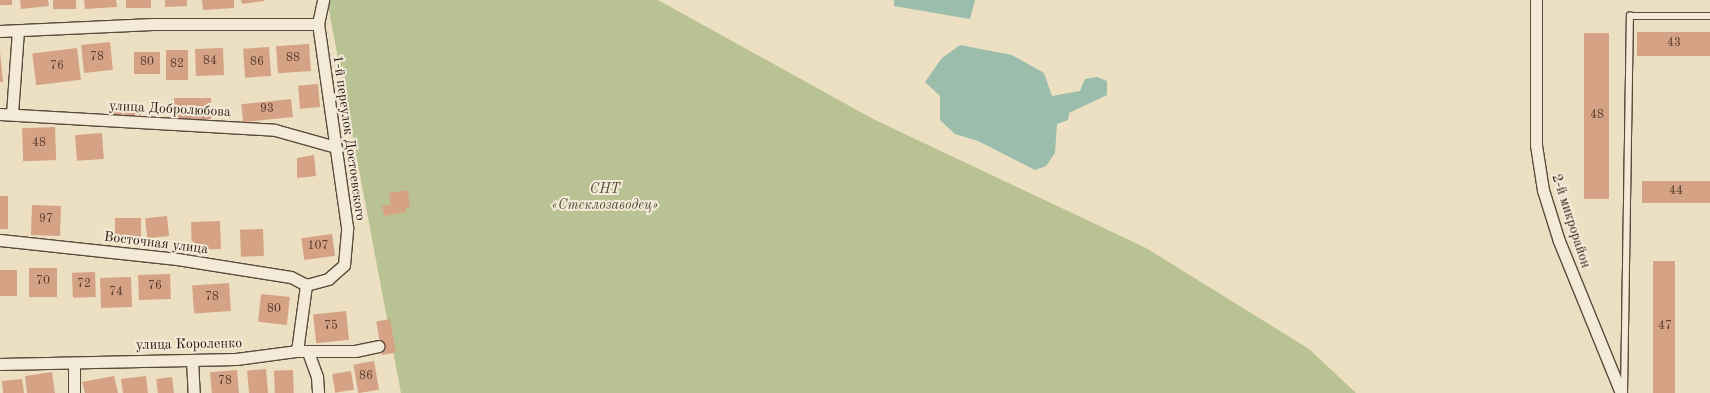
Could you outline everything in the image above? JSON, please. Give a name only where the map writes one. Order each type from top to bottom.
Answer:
[{"type":"street","name":"1-й переулок Достоевского","points":[[306,286],[328,279],[344,265],[347,228],[318,24],[323,0]]},
{"type":"street","name":"2-й микрорайон","points":[[1536,0],[1536,145],[1543,190],[1559,241],[1623,393]]},
{"type":"street","points":[[0,31],[153,24],[318,24]]},
{"type":"street","points":[[12,114],[18,31]]},
{"type":"street","name":"улица Добролюбова","points":[[0,114],[275,130],[336,147]]},
{"type":"street","name":"Восточная улица","points":[[0,240],[177,258],[291,277],[306,286]]},
{"type":"street","points":[[306,286],[303,352],[317,377],[318,393]]},
{"type":"street","name":"улица Короленко","points":[[0,364],[192,360],[303,352],[355,351],[378,346]]},
{"type":"street","points":[[192,360],[194,393]]},
{"type":"street","points":[[74,363],[74,393]]},
{"type":"lane","points":[[1623,393],[1630,16],[1710,16]]},
{"type":"green space","name":"СНТ «Стеклозаводец»","points":[[327,0],[658,0],[873,119],[1146,248],[1309,349],[1356,393],[401,393]]},
{"type":"shaded area","points":[[894,0],[975,0],[970,19],[894,6]]},
{"type":"shaded area","points":[[960,45],[1012,55],[1044,73],[1052,96],[1080,91],[1085,79],[1097,77],[1107,81],[1107,95],[1069,113],[1068,120],[1057,124],[1055,153],[1046,166],[1035,170],[978,141],[955,134],[940,120],[940,96],[925,82],[942,58]]},
{"type":"building","points":[[0,0],[12,0],[12,5],[0,5]]},
{"type":"building","points":[[20,0],[48,0],[49,6],[21,9]]},
{"type":"building","points":[[53,0],[76,0],[76,9],[53,9]]},
{"type":"building","points":[[84,0],[116,0],[117,7],[85,9]]},
{"type":"building","points":[[126,0],[151,0],[151,8],[126,8]]},
{"type":"building","points":[[165,0],[187,0],[187,6],[165,7]]},
{"type":"building","points":[[202,0],[234,0],[234,8],[203,10]]},
{"type":"building","points":[[241,0],[264,0],[264,1],[242,4]]},
{"type":"building","points":[[1637,32],[1710,32],[1710,56],[1637,56]]},
{"type":"building","points":[[1584,33],[1609,33],[1609,199],[1584,199]]},
{"type":"building","points":[[110,42],[113,70],[84,73],[81,45]]},
{"type":"building","points":[[309,44],[311,71],[278,73],[276,46]]},
{"type":"building","points":[[269,47],[271,76],[245,78],[243,49]]},
{"type":"building","points":[[77,48],[81,80],[36,85],[32,53]]},
{"type":"building","points":[[223,48],[224,75],[196,76],[195,49]]},
{"type":"building","points":[[166,50],[188,50],[188,80],[166,80]]},
{"type":"building","points":[[0,52],[3,82],[0,82]]},
{"type":"building","points":[[134,52],[160,52],[160,74],[134,74]]},
{"type":"building","points":[[318,84],[320,107],[300,109],[298,86]]},
{"type":"building","points":[[174,98],[211,98],[211,119],[174,119]]},
{"type":"building","points":[[291,99],[293,117],[243,122],[241,104]]},
{"type":"building","points":[[114,103],[141,103],[141,118],[114,118]]},
{"type":"building","points":[[55,127],[56,160],[23,161],[22,128]]},
{"type":"building","points":[[102,133],[104,159],[77,161],[75,135]]},
{"type":"building","points":[[314,155],[316,176],[297,178],[297,158]]},
{"type":"building","points":[[1642,181],[1710,181],[1710,203],[1642,203]]},
{"type":"building","points":[[408,190],[410,207],[406,208],[406,212],[384,216],[382,206],[391,204],[389,193]]},
{"type":"building","points":[[0,196],[8,196],[8,229],[0,229]]},
{"type":"building","points":[[32,205],[61,206],[60,236],[31,235]]},
{"type":"building","points":[[167,216],[169,236],[147,238],[145,218]]},
{"type":"building","points":[[115,218],[141,218],[141,240],[115,240]]},
{"type":"building","points":[[220,221],[221,249],[192,250],[191,222]]},
{"type":"building","points":[[263,229],[264,256],[241,257],[240,230]]},
{"type":"building","points":[[332,234],[335,256],[304,260],[301,238]]},
{"type":"building","points":[[1653,261],[1675,261],[1675,393],[1653,393]]},
{"type":"building","points":[[29,268],[57,268],[57,297],[29,297]]},
{"type":"building","points":[[0,270],[17,270],[17,296],[0,296]]},
{"type":"building","points":[[95,272],[96,297],[73,298],[72,273]]},
{"type":"building","points":[[170,274],[171,299],[139,300],[138,275]]},
{"type":"building","points":[[131,277],[132,307],[101,308],[100,278]]},
{"type":"building","points":[[229,283],[231,311],[194,314],[192,286]]},
{"type":"building","points":[[261,294],[290,297],[287,325],[258,322]]},
{"type":"building","points":[[346,311],[349,340],[316,343],[313,314]]},
{"type":"building","points":[[390,319],[396,352],[382,355],[376,321]]},
{"type":"building","points":[[374,361],[379,390],[358,393],[353,365]]},
{"type":"building","points":[[266,369],[268,393],[249,393],[247,371]]},
{"type":"building","points":[[237,370],[239,393],[212,393],[210,372]]},
{"type":"building","points":[[293,370],[294,393],[275,393],[274,371]]},
{"type":"building","points":[[351,371],[354,390],[335,393],[332,374]]},
{"type":"building","points":[[52,372],[55,393],[27,393],[25,376]]},
{"type":"building","points":[[114,376],[118,393],[85,393],[82,382]]},
{"type":"building","points":[[146,376],[148,393],[123,393],[121,379]]},
{"type":"building","points":[[172,377],[174,393],[158,393],[156,379]]},
{"type":"building","points":[[22,379],[24,393],[3,393],[2,381]]}]
